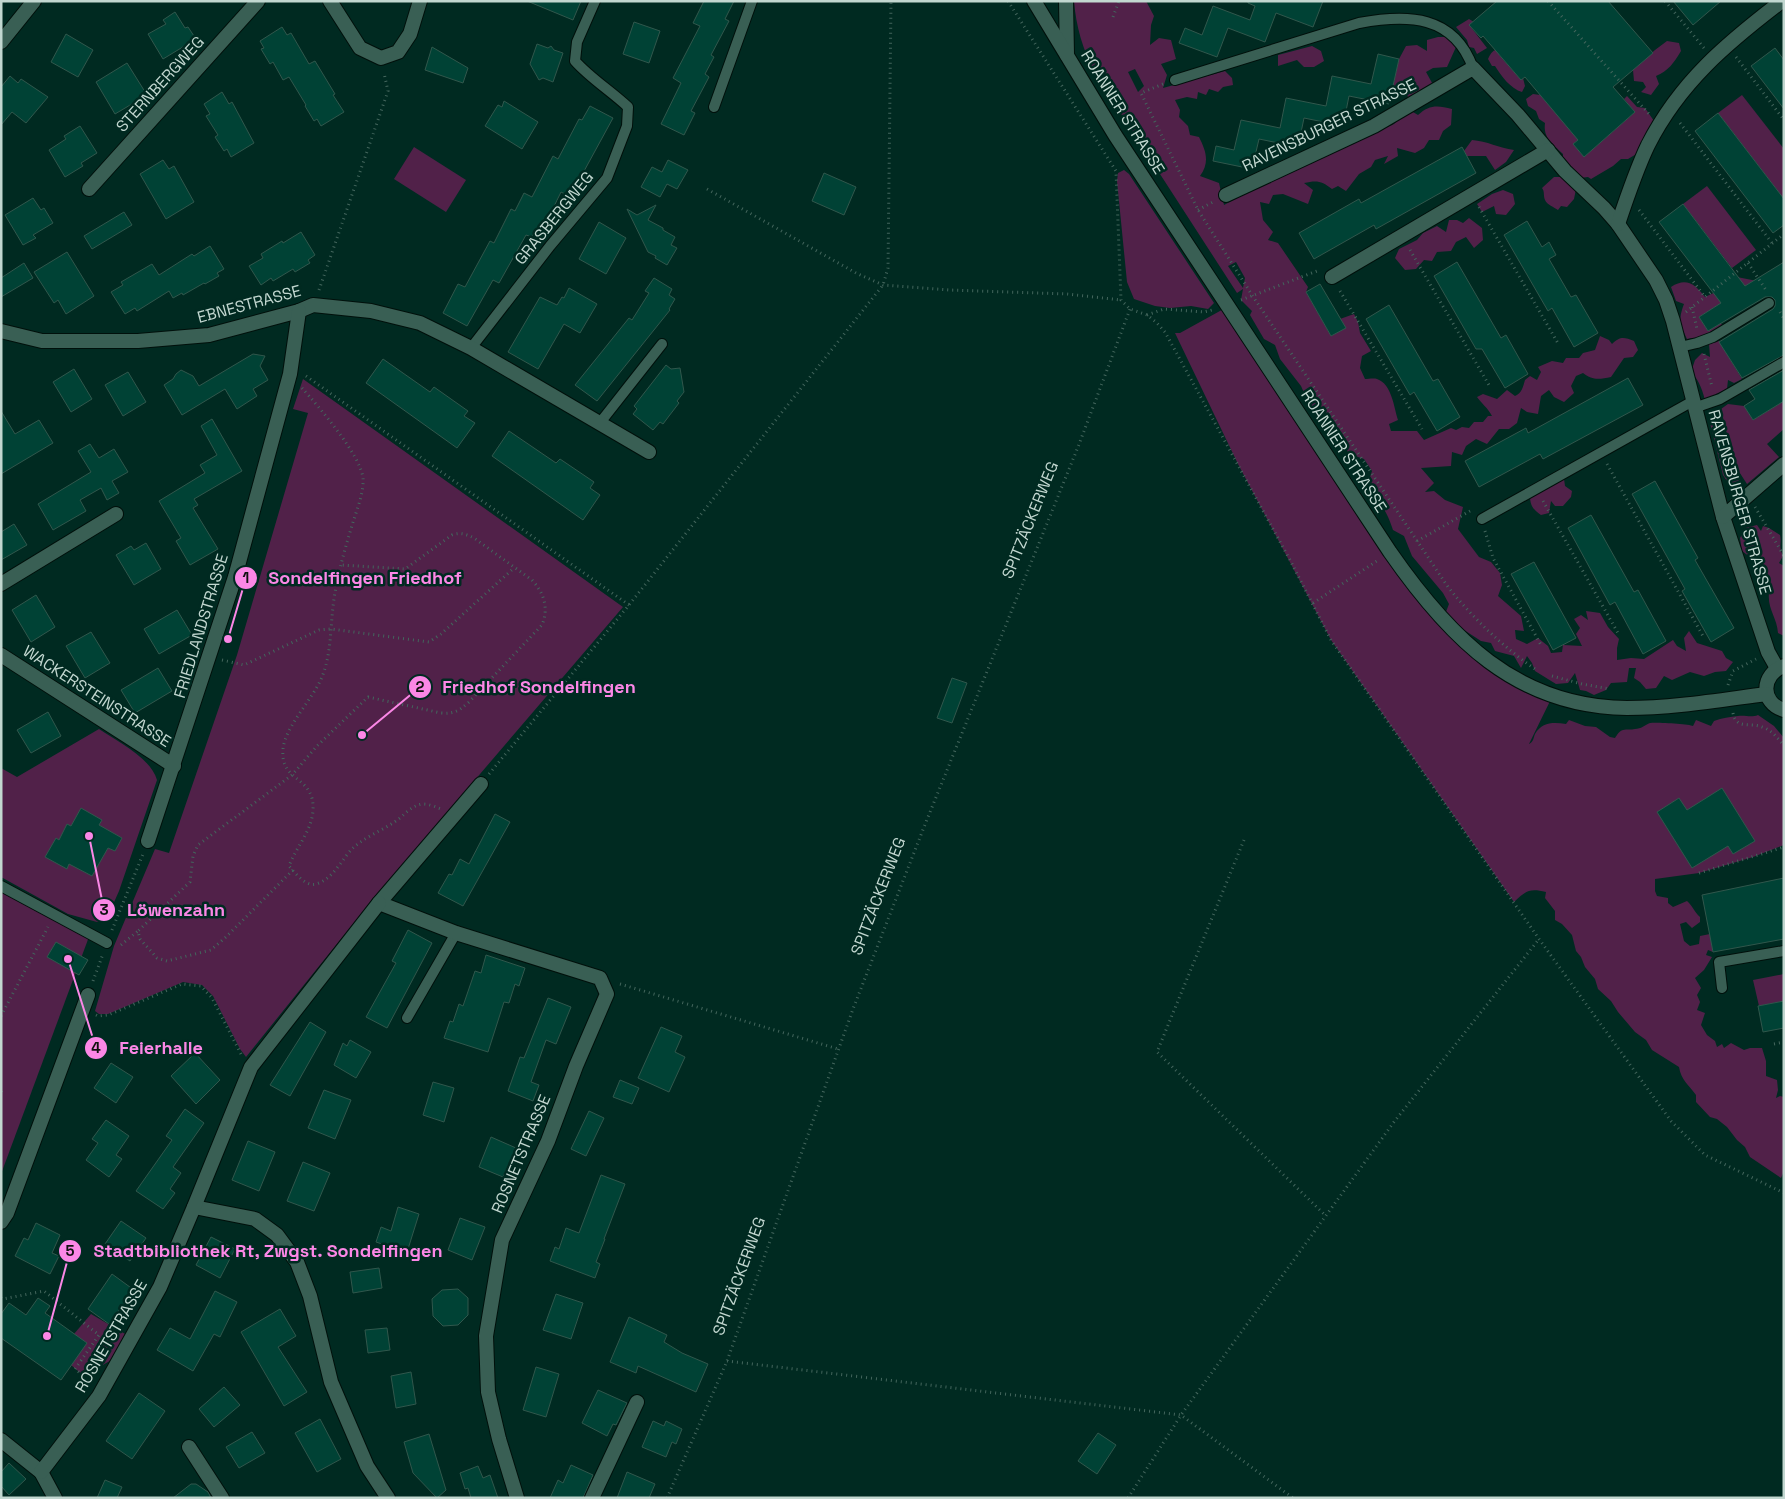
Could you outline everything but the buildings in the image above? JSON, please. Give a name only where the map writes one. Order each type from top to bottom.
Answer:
[{"type":"street","points":[[1,42],[34,1]]},
{"type":"street","name":"STERNBERGWEG","points":[[89,189],[258,1]]},
{"type":"street","points":[[330,1],[360,48],[380,58],[398,52],[410,34],[420,1]]},
{"type":"street","name":"ROANNER STRASSE","points":[[1034,1],[1115,135],[1390,552],[1427,603],[1465,644],[1504,673],[1528,686],[1578,702],[1624,708],[1650,708],[1766,694]]},
{"type":"street","points":[[1066,1],[1067,55]]},
{"type":"street","points":[[1618,224],[1643,158],[1659,126],[1670,110],[1697,74],[1712,58],[1782,1]]},
{"type":"street","name":"RAVENSBURGER STRASSE","points":[[1226,195],[1374,126],[1473,68],[1506,101],[1565,171],[1618,224],[1656,280],[1666,300],[1673,321],[1722,517],[1768,652],[1780,667]]},
{"type":"street","points":[[1332,277],[1548,150]]},
{"type":"street","name":"EBNESTRASSE","points":[[1,331],[42,341],[138,341],[209,335],[299,311],[313,305],[371,311],[420,323],[471,348],[648,452]]},
{"type":"street","name":"FRIEDLANDSTRASSE","points":[[148,840],[174,766],[238,567],[291,370],[299,311]]},
{"type":"street","points":[[1722,517],[1784,464]]},
{"type":"street","points":[[1,584],[116,514]]},
{"type":"street","name":"WACKERSTEINSTRASSE","points":[[1,655],[174,766]]},
{"type":"street","points":[[1780,667],[1767,679],[1766,694],[1773,705],[1784,710]]},
{"type":"street","name":"ROSNETSTRASSE","points":[[41,1472],[99,1396],[160,1287],[251,1067],[379,903],[481,784]]},
{"type":"street","points":[[379,903],[456,933],[600,978]]},
{"type":"street","name":"ROSNETSTRASSE","points":[[517,1498],[499,1439],[488,1392],[486,1336],[502,1240],[548,1141],[576,1066],[608,994],[600,978]]},
{"type":"street","points":[[1,1222],[7,1212],[88,996]]},
{"type":"street","points":[[194,1207],[255,1219],[277,1235],[297,1262],[310,1296],[331,1382],[367,1466],[388,1498]]},
{"type":"street","points":[[592,1498],[637,1402]]},
{"type":"street","points":[[1,1440],[41,1472],[55,1498]]},
{"type":"street","points":[[189,1447],[222,1498]]},
{"type":"lane","name":"GRASBERGWEG","points":[[471,348],[550,246],[607,178],[627,126],[628,107],[612,91],[583,70],[575,61],[576,42],[596,1]]},
{"type":"lane","points":[[714,107],[752,1]]},
{"type":"lane","name":"RAVENSBURGER STRASSE","points":[[1175,80],[1359,23],[1382,18],[1416,20],[1434,24],[1449,31],[1461,44],[1473,68]]},
{"type":"lane","points":[[1680,347],[1706,340],[1769,303]]},
{"type":"lane","points":[[599,424],[662,344]]},
{"type":"lane","points":[[1693,405],[1720,399],[1784,362]]},
{"type":"lane","name":"RAVENSBURGER STRASSE","points":[[1482,518],[1600,452],[1693,405]]},
{"type":"lane","points":[[1,886],[107,943]]},
{"type":"lane","points":[[408,1018],[456,933]]},
{"type":"lane","points":[[1722,988],[1719,962],[1784,951]]},
{"type":"path","points":[[481,784],[629,605],[883,285],[888,268],[892,1]]},
{"type":"path","points":[[1008,1],[1116,171],[1121,300]]},
{"type":"path","points":[[1113,17],[1119,1]]},
{"type":"path","points":[[1548,1],[1659,126]]},
{"type":"path","points":[[1665,1],[1712,58]]},
{"type":"path","points":[[1726,45],[1784,120]]},
{"type":"path","points":[[313,305],[388,91],[380,58]]},
{"type":"path","points":[[1175,80],[1141,93],[1198,210],[1252,295],[1448,587],[1468,612],[1499,641],[1538,671]]},
{"type":"path","points":[[1670,110],[1772,243]]},
{"type":"path","points":[[707,189],[856,272],[883,285],[949,290],[1067,294],[1121,300],[1130,309],[1146,315],[1156,322],[1165,332],[1331,640],[1540,939],[1671,1121],[1705,1155],[1784,1193]]},
{"type":"path","points":[[1472,196],[1559,345]]},
{"type":"path","points":[[1628,196],[1705,297]]},
{"type":"path","points":[[1673,321],[1784,234]]},
{"type":"path","points":[[1402,237],[1489,385]]},
{"type":"path","points":[[1146,315],[1164,309],[1204,312],[1229,306],[1252,295],[1323,269],[1332,277],[1422,429]]},
{"type":"path","name":"SPITZÄCKERWEG","points":[[667,1498],[727,1361],[838,1049],[926,822],[1078,447],[1130,309]]},
{"type":"path","points":[[291,370],[629,605]]},
{"type":"path","points":[[291,370],[350,449],[363,478],[362,489],[341,565],[334,599],[329,655],[322,677],[312,697],[287,735],[283,749],[284,765],[305,784],[312,796],[313,811],[307,832],[289,866],[308,884],[315,884],[328,877],[354,847],[366,838],[388,827],[412,808],[422,804],[435,806],[453,816]]},
{"type":"path","points":[[1600,452],[1704,638]]},
{"type":"path","points":[[1536,488],[1618,633]]},
{"type":"path","points":[[1748,496],[1784,556]]},
{"type":"path","points":[[1417,541],[1475,508],[1482,518],[1493,558],[1542,647]]},
{"type":"path","points":[[293,870],[226,937],[210,950],[167,961],[157,958],[140,939],[138,931],[190,882],[193,856],[198,845],[292,774],[317,746],[368,697],[451,714],[458,712],[542,625],[545,618],[546,607],[539,588],[532,580],[474,538],[458,532],[452,534],[405,570],[341,565]]},
{"type":"path","points":[[1312,603],[1390,552]]},
{"type":"path","points":[[209,658],[244,665],[319,630],[331,629],[429,642],[441,634],[514,568]]},
{"type":"path","points":[[1545,673],[1582,684],[1618,690]]},
{"type":"path","points":[[1722,686],[1728,685]]},
{"type":"path","points":[[148,840],[88,996],[93,1012],[98,1016],[108,1015],[182,984],[201,986],[212,998],[238,1050],[251,1067]]},
{"type":"path","points":[[1244,840],[1158,1052],[1326,1216]]},
{"type":"path","points":[[1699,873],[1784,847]]},
{"type":"path","points":[[1,1016],[54,915]]},
{"type":"path","points":[[1128,1498],[1180,1415],[1394,1122],[1540,939]]},
{"type":"path","points":[[600,978],[838,1049]]},
{"type":"path","points":[[1774,1044],[1784,1042]]},
{"type":"path","points":[[1,1088],[3,1088],[1,1092]]},
{"type":"path","points":[[2,1300],[44,1291],[99,1335],[75,1369],[84,1376],[100,1363]]},
{"type":"path","points":[[727,1361],[1180,1415],[1293,1498]]},
{"type":"shaded area","points":[[1074,1],[1146,1],[1154,16],[1151,25],[1150,45],[1159,38],[1171,40],[1176,59],[1161,64],[1167,75],[1163,88],[1225,71],[1232,78],[1233,85],[1223,87],[1218,92],[1209,89],[1206,95],[1198,92],[1197,99],[1187,97],[1175,100],[1180,110],[1179,117],[1188,126],[1190,135],[1199,137],[1204,147],[1206,161],[1200,176],[1219,183],[1224,205],[1348,139],[1361,140],[1374,126],[1386,127],[1394,124],[1406,108],[1418,115],[1426,109],[1434,107],[1452,109],[1451,125],[1443,131],[1439,140],[1429,140],[1424,148],[1415,153],[1397,148],[1398,156],[1384,164],[1388,156],[1375,160],[1371,167],[1359,174],[1346,191],[1338,186],[1332,189],[1319,182],[1304,183],[1313,190],[1308,204],[1283,194],[1273,195],[1269,204],[1260,202],[1263,220],[1273,232],[1268,240],[1278,243],[1308,287],[1306,292],[1331,336],[1345,328],[1340,319],[1354,314],[1360,333],[1371,351],[1362,356],[1360,368],[1365,379],[1376,379],[1382,382],[1392,397],[1398,420],[1389,424],[1391,431],[1417,431],[1424,440],[1451,428],[1456,430],[1462,427],[1469,428],[1474,422],[1483,422],[1488,416],[1492,416],[1477,397],[1483,394],[1497,399],[1507,390],[1515,396],[1521,391],[1525,380],[1530,376],[1537,380],[1541,372],[1538,367],[1552,361],[1563,363],[1566,358],[1579,358],[1583,353],[1595,350],[1600,336],[1609,340],[1612,344],[1622,338],[1634,341],[1638,350],[1633,357],[1624,358],[1611,377],[1593,378],[1583,373],[1576,376],[1571,386],[1574,393],[1564,402],[1554,397],[1549,390],[1541,396],[1538,414],[1527,412],[1521,408],[1517,423],[1509,429],[1499,429],[1487,444],[1476,439],[1466,446],[1462,455],[1452,452],[1451,466],[1421,468],[1434,483],[1425,492],[1434,491],[1445,500],[1463,507],[1458,529],[1479,557],[1491,562],[1500,573],[1502,585],[1498,596],[1521,616],[1524,631],[1515,630],[1516,639],[1527,644],[1538,638],[1548,646],[1551,653],[1562,652],[1563,645],[1582,646],[1576,634],[1580,628],[1574,619],[1581,615],[1588,620],[1586,611],[1600,613],[1608,627],[1619,639],[1617,660],[1644,659],[1673,640],[1677,646],[1686,651],[1684,638],[1689,631],[1697,643],[1722,651],[1726,658],[1733,662],[1726,671],[1704,676],[1690,672],[1672,680],[1664,676],[1656,688],[1646,689],[1634,678],[1636,668],[1629,668],[1627,682],[1611,683],[1606,690],[1594,695],[1580,690],[1575,673],[1568,683],[1556,684],[1535,671],[1527,656],[1521,668],[1514,656],[1495,651],[1491,643],[1481,641],[1444,617],[1449,604],[1443,593],[1412,556],[1404,536],[1393,530],[1382,507],[1369,497],[1368,483],[1372,471],[1364,459],[1349,454],[1343,444],[1332,435],[1319,414],[1309,404],[1301,386],[1280,359],[1275,345],[1264,339],[1250,315],[1252,311],[1241,300],[1243,289],[1237,293],[1094,72],[1081,38],[1076,20]],"holes":[[[1135,69],[1144,86],[1138,92],[1128,72]],[[1236,262],[1245,278],[1243,288],[1228,266]]]},
{"type":"shaded area","points":[[1469,19],[1474,22],[1470,26],[1487,48],[1477,54],[1474,48],[1469,47],[1467,40],[1456,27]]},
{"type":"shaded area","points":[[1448,37],[1456,47],[1447,67],[1433,68],[1426,72],[1436,90],[1413,104],[1404,91],[1393,86],[1399,59],[1406,46],[1417,45],[1427,51],[1427,40]]},
{"type":"shaded area","points":[[1667,41],[1679,43],[1681,51],[1664,72],[1656,76],[1659,84],[1651,95],[1641,92],[1646,87],[1643,82],[1634,81],[1633,70]]},
{"type":"shaded area","points":[[1312,46],[1321,51],[1324,61],[1314,67],[1304,67],[1297,60],[1278,66],[1278,55]]},
{"type":"shaded area","points":[[1508,47],[1499,55],[1521,80],[1523,78],[1525,86],[1522,92],[1507,82],[1488,59],[1491,53],[1496,50]]},
{"type":"shaded area","points":[[1533,94],[1540,95],[1579,139],[1573,144],[1584,157],[1635,112],[1624,99],[1627,96],[1637,107],[1645,108],[1654,121],[1645,143],[1639,147],[1638,153],[1628,159],[1621,159],[1591,179],[1588,177],[1580,178],[1563,162],[1563,154],[1545,133],[1545,123],[1539,119],[1536,111],[1528,106],[1526,99]]},
{"type":"shaded area","points":[[1742,95],[1784,149],[1784,199],[1718,113]]},
{"type":"shaded area","points":[[1472,140],[1514,150],[1506,162],[1495,170],[1486,156],[1467,156],[1464,151]]},
{"type":"shaded area","points":[[414,147],[466,180],[446,212],[394,179]]},
{"type":"shaded area","points":[[1124,170],[1129,174],[1214,303],[1208,309],[1191,306],[1170,308],[1155,306],[1134,299],[1127,282],[1117,181],[1118,173]]},
{"type":"shaded area","points":[[1554,177],[1564,177],[1576,189],[1574,199],[1567,207],[1561,206],[1558,210],[1546,202],[1542,188]]},
{"type":"shaded area","points":[[1707,186],[1756,250],[1732,268],[1683,204]]},
{"type":"shaded area","points":[[1503,190],[1513,194],[1515,204],[1506,215],[1496,214],[1494,206],[1482,212],[1477,204],[1492,194]]},
{"type":"shaded area","points":[[1469,218],[1482,228],[1483,240],[1474,248],[1466,237],[1456,242],[1451,251],[1437,252],[1432,261],[1424,260],[1416,269],[1405,270],[1395,258],[1399,249],[1417,240],[1423,233],[1437,226],[1446,232],[1449,220],[1457,220],[1463,223]]},
{"type":"shaded area","points":[[1732,276],[1757,281],[1699,317],[1708,331],[1721,323],[1723,328],[1703,343],[1692,338],[1687,339],[1681,322],[1684,304],[1676,301],[1671,287],[1676,284],[1690,283],[1705,297],[1724,288]]},
{"type":"shaded area","points":[[1229,306],[1448,627],[1553,695],[1529,744],[1533,741],[1538,730],[1544,725],[1552,723],[1566,724],[1569,720],[1585,726],[1596,727],[1610,737],[1615,738],[1622,731],[1639,728],[1650,723],[1672,723],[1693,726],[1696,720],[1711,726],[1714,721],[1723,718],[1758,715],[1774,726],[1784,738],[1784,845],[1753,857],[1699,873],[1655,879],[1657,896],[1668,898],[1668,903],[1673,907],[1687,901],[1700,917],[1700,922],[1692,928],[1686,922],[1680,924],[1684,941],[1690,946],[1699,944],[1700,936],[1710,934],[1713,952],[1708,950],[1706,955],[1712,957],[1704,970],[1695,978],[1701,988],[1697,995],[1700,1002],[1697,1010],[1705,1013],[1701,1025],[1707,1035],[1715,1041],[1717,1047],[1722,1044],[1724,1048],[1731,1043],[1744,1050],[1762,1048],[1766,1061],[1766,1076],[1777,1080],[1778,1090],[1776,1098],[1784,1097],[1784,1171],[1781,1178],[1750,1157],[1745,1147],[1727,1127],[1717,1119],[1710,1117],[1696,1102],[1696,1095],[1683,1079],[1679,1067],[1652,1050],[1646,1040],[1635,1032],[1611,1001],[1598,989],[1595,979],[1585,967],[1576,951],[1572,935],[1562,924],[1555,920],[1555,911],[1545,898],[1546,892],[1528,891],[1514,902],[1331,640],[1238,464],[1175,333],[1180,333]]},
{"type":"shaded area","points":[[1719,341],[1742,379],[1734,383],[1728,380],[1727,389],[1716,394],[1715,400],[1706,404],[1699,383],[1691,372],[1695,360],[1702,353],[1710,357],[1709,344]]},
{"type":"shaded area","points":[[303,379],[623,607],[373,899],[246,1057],[213,996],[202,985],[183,982],[108,1014],[99,1014],[95,1011],[114,946],[155,849],[169,853],[237,655],[308,413],[293,409]]},
{"type":"shaded area","points":[[1784,401],[1784,429],[1767,444],[1779,457],[1747,484],[1734,464],[1721,409],[1728,404],[1744,406],[1753,420]]},
{"type":"shaded area","points":[[1715,414],[1731,467],[1743,488],[1739,491],[1732,489],[1723,475],[1709,419]]},
{"type":"shaded area","points":[[1545,477],[1564,479],[1565,486],[1572,491],[1571,497],[1563,506],[1555,506],[1551,501],[1549,513],[1541,515],[1532,507],[1530,495],[1540,493],[1540,486]]},
{"type":"shaded area","points":[[1757,525],[1761,531],[1763,526],[1780,535],[1783,556],[1779,563],[1784,566],[1784,636],[1778,633],[1770,606],[1770,588],[1763,579],[1754,560],[1742,551],[1740,538],[1745,528]]},
{"type":"shaded area","points":[[99,729],[141,757],[154,772],[157,780],[119,891],[107,918],[97,922],[68,914],[1,877],[1,768],[17,777]]},
{"type":"shaded area","points":[[1,887],[90,934],[1,1174]]},
{"type":"shaded area","points":[[1784,974],[1784,1001],[1759,1006],[1753,980]]},
{"type":"shaded area","points":[[91,1314],[132,1338],[125,1352],[84,1376],[71,1365],[74,1334]]},
{"type":"place","name":"Sondelfingen Friedhof","points":[[228,639]]},
{"type":"place","name":"Friedhof Sondelfingen","points":[[362,735]]},
{"type":"place","name":"Löwenzahn","points":[[89,836]]},
{"type":"place","name":"Feierhalle","points":[[68,959]]},
{"type":"place","name":"Stadtbibliothek Rt, Zwgst. Sondelfingen","points":[[47,1336]]}]
